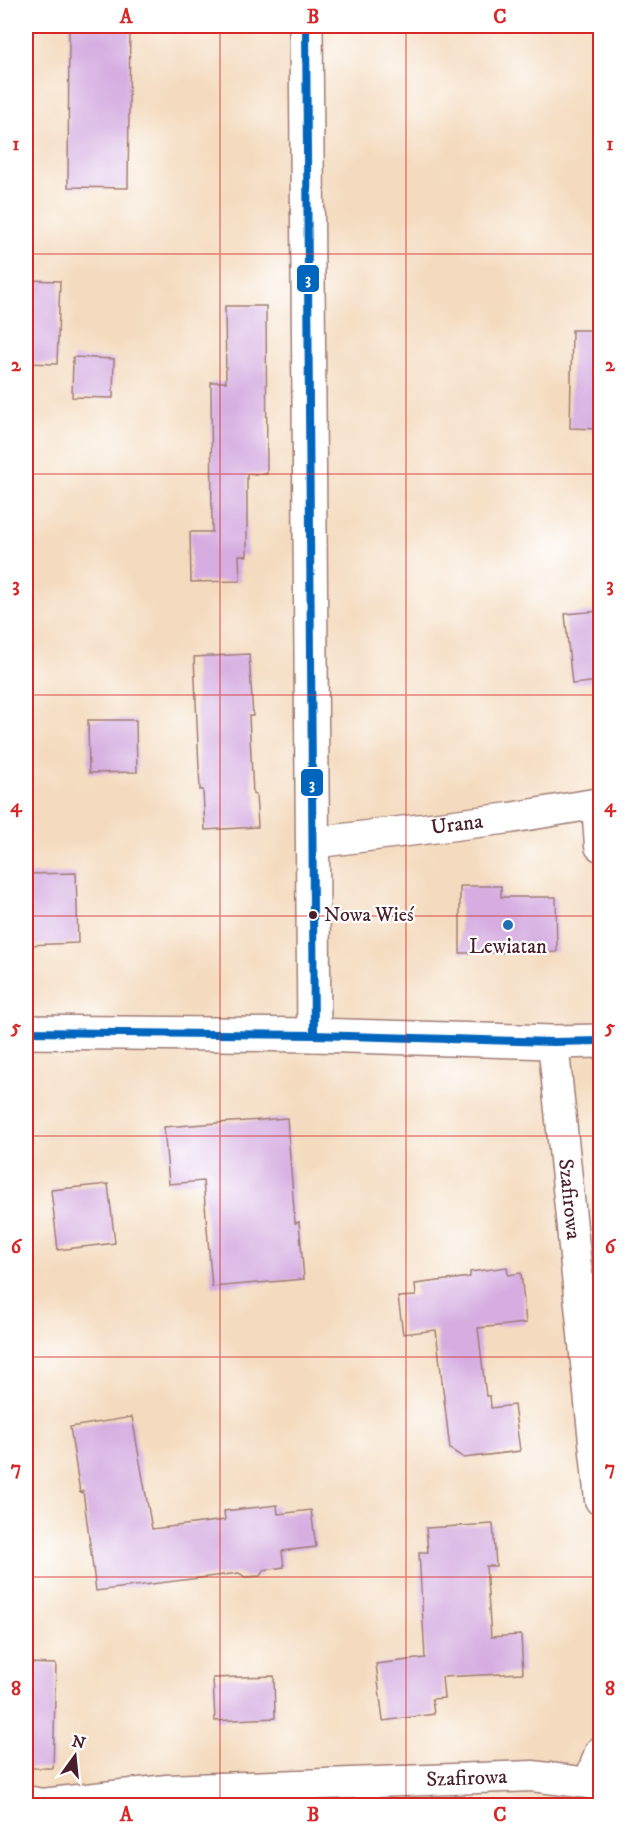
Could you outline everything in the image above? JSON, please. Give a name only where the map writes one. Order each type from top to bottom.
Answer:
[{"type":"street","points":[[306,26],[314,1035]]},
{"type":"street","points":[[598,804],[600,846]]},
{"type":"street","name":"Urana","points":[[312,843],[510,818],[598,804]]},
{"type":"street","points":[[26,1032],[600,1041]]},
{"type":"street","name":"Szafirowa","points":[[553,1042],[600,1500]]},
{"type":"street","name":"Szafirowa","points":[[36,1803],[167,1790],[532,1776],[595,1785],[600,1752]]},
{"type":"building","points":[[69,26],[130,26],[128,188],[68,187]]},
{"type":"building","points":[[26,280],[60,281],[57,364],[26,363]]},
{"type":"building","points":[[225,306],[266,306],[267,474],[247,474],[247,556],[239,555],[240,581],[191,582],[190,532],[212,532],[211,382],[226,382]]},
{"type":"building","points":[[572,330],[600,330],[600,429],[570,428]]},
{"type":"building","points":[[73,357],[114,359],[113,398],[72,397]]},
{"type":"building","points":[[600,611],[600,681],[572,684],[565,614]]},
{"type":"building","points":[[249,654],[253,716],[249,716],[253,794],[256,794],[258,827],[205,830],[203,790],[200,790],[194,657]]},
{"type":"building","points":[[88,720],[136,720],[137,772],[89,773]]},
{"type":"building","points":[[76,873],[78,943],[26,945],[26,874]]},
{"type":"building","name":"Lewiatan","points":[[460,886],[501,886],[501,897],[556,897],[557,952],[460,953]]},
{"type":"building","points":[[287,1118],[295,1223],[299,1222],[304,1279],[212,1287],[203,1181],[169,1184],[164,1127]]},
{"type":"building","points":[[108,1184],[115,1243],[58,1250],[51,1190]]},
{"type":"building","points":[[507,1267],[508,1275],[521,1273],[526,1323],[478,1328],[486,1396],[490,1396],[491,1408],[514,1405],[520,1451],[464,1458],[450,1449],[436,1330],[403,1334],[398,1297],[416,1296],[415,1284],[470,1277],[470,1272]]},
{"type":"building","points":[[132,1417],[152,1529],[225,1520],[224,1511],[277,1505],[278,1514],[311,1510],[316,1547],[282,1551],[284,1567],[264,1570],[260,1576],[245,1577],[239,1573],[96,1591],[83,1491],[80,1492],[70,1427]]},
{"type":"building","points":[[493,1524],[496,1566],[486,1566],[491,1637],[521,1635],[523,1673],[442,1677],[444,1698],[432,1699],[434,1714],[383,1721],[376,1664],[425,1658],[419,1552],[428,1552],[426,1528]]},
{"type":"building","points":[[26,1663],[56,1664],[53,1768],[26,1768]]},
{"type":"building","points":[[274,1676],[275,1718],[215,1721],[213,1678]]},
{"type":"transit line","name":"3","points":[[306,26],[314,1035]]},
{"type":"transit line","name":"3","points":[[26,1032],[600,1041]]},
{"type":"place","name":"Nowa Wieś","points":[[313,915]]},
{"type":"place","name":"Lewiatan","points":[[508,925]]}]
